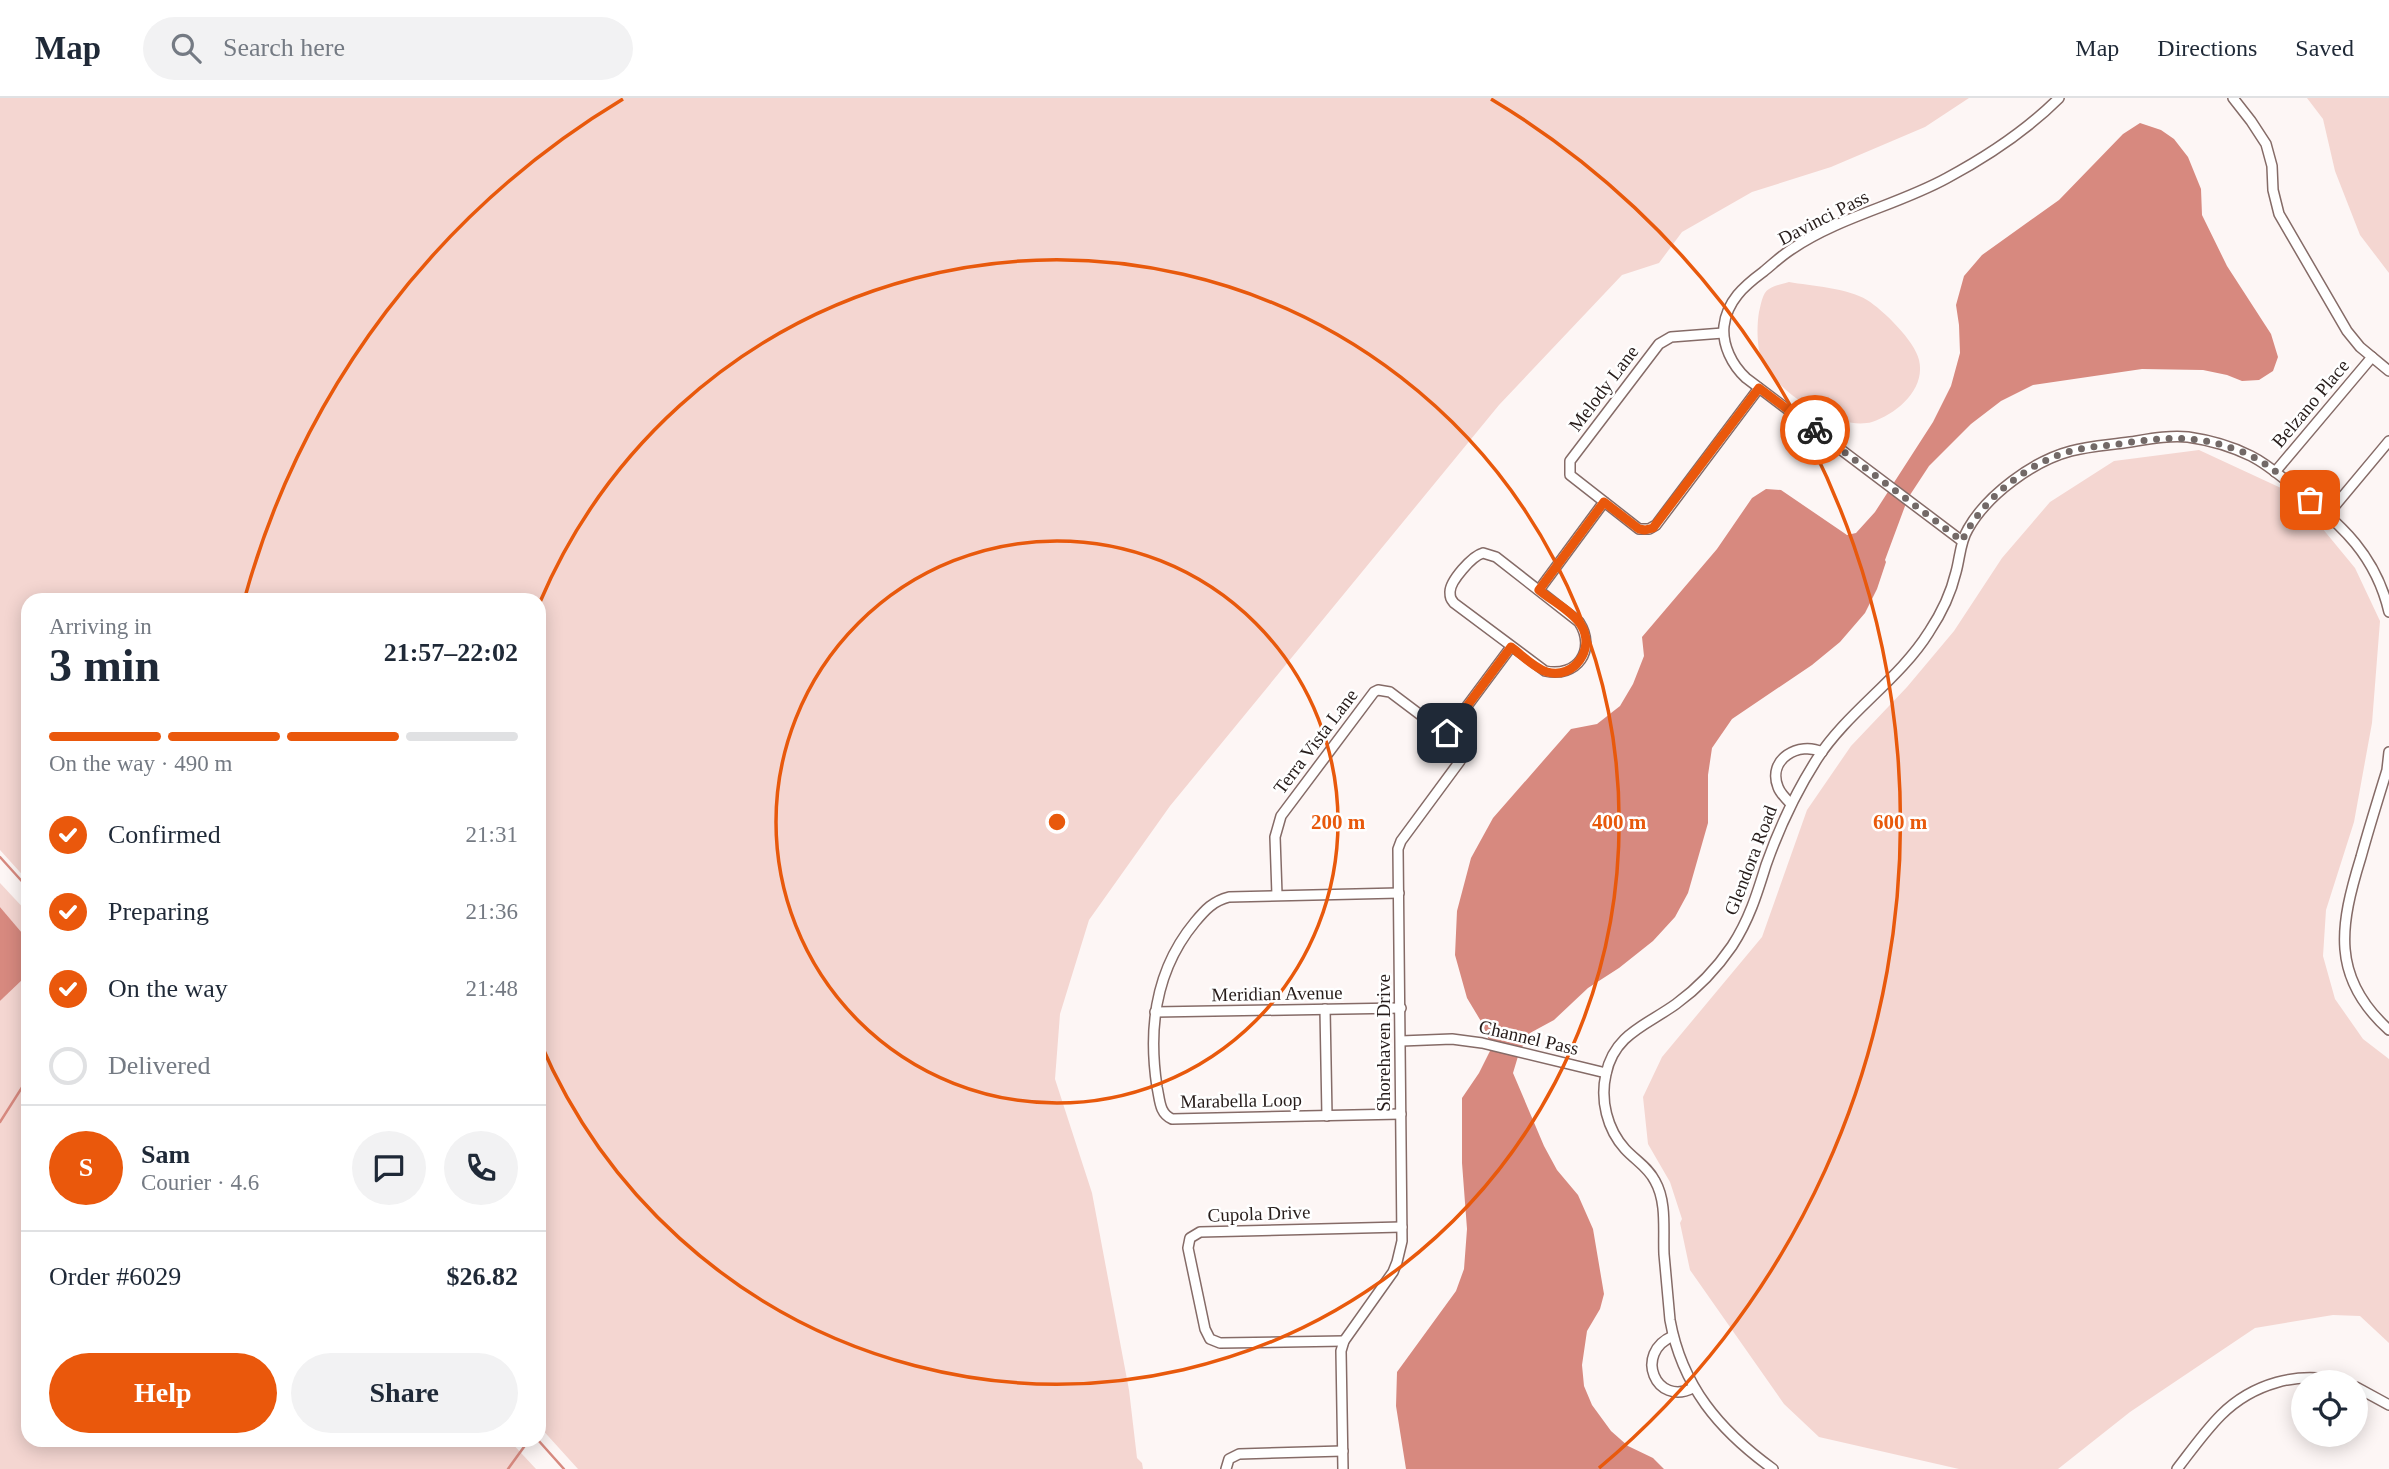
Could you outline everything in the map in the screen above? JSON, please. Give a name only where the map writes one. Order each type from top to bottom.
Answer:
[{"type":"street","name":"Davinci Pass","points":[[1723,334],[1732,301],[1750,282],[1793,248],[1838,225],[1945,180],[2021,133],[2059,98]]},
{"type":"street","points":[[2233,98],[2266,144],[2279,214],[2347,331],[2371,357],[2389,370]]},
{"type":"street","points":[[1723,334],[1738,370],[1962,541],[1985,505],[2003,488],[2049,460],[2071,451],[2163,437],[2189,437],[2239,451],[2262,461],[2328,514],[2356,544],[2374,570],[2389,612]]},
{"type":"street","name":"Melody Lane","points":[[1604,502],[1570,475],[1570,461],[1659,344],[1671,337],[1723,334]]},
{"type":"street","name":"Belzano Place","points":[[2275,472],[2371,357]]},
{"type":"street","points":[[1539,590],[1604,502],[1639,529],[1653,528],[1759,388]]},
{"type":"street","points":[[2328,514],[2389,441]]},
{"type":"street","name":"Glendora Road","points":[[1773,1469],[1742,1445],[1725,1427],[1693,1388],[1680,1359],[1673,1336],[1661,1197],[1654,1178],[1646,1167],[1625,1150],[1611,1128],[1604,1102],[1606,1073],[1614,1051],[1622,1040],[1696,988],[1729,951],[1751,911],[1791,804],[1822,752],[1868,699],[1899,670],[1927,635],[1948,595],[1956,573],[1962,541]]},
{"type":"street","points":[[1480,554],[1496,557],[1539,590],[1581,625],[1586,637],[1584,655],[1570,669],[1549,672],[1540,668],[1454,603],[1450,595],[1451,586],[1472,559],[1480,554]]},
{"type":"street","points":[[1447,733],[1511,647]]},
{"type":"street","name":"Terra Vista Lane","points":[[1277,895],[1275,837],[1281,816],[1370,695],[1378,690],[1390,692],[1447,733]]},
{"type":"street","name":"Shorehaven Drive","points":[[1343,1469],[1340,1361],[1344,1341],[1393,1272],[1401,1252],[1398,849],[1401,841],[1462,757],[1459,744],[1447,733]]},
{"type":"street","points":[[1791,804],[1778,788],[1777,774],[1782,761],[1800,748],[1807,747],[1822,752]]},
{"type":"street","points":[[2389,752],[2387,770],[2347,902],[2343,940],[2345,957],[2360,996],[2389,1030]]},
{"type":"street","name":"Marabella Loop","points":[[1399,893],[1229,897],[1220,899],[1205,910],[1184,937],[1168,965],[1161,985],[1155,1012],[1155,1074],[1161,1108],[1167,1117],[1178,1120],[1401,1114]]},
{"type":"street","name":"Meridian Avenue","points":[[1155,1012],[1401,1008]]},
{"type":"street","points":[[1325,1009],[1327,1116]]},
{"type":"street","name":"Channel Pass","points":[[1401,1041],[1452,1039],[1482,1043],[1606,1073]]},
{"type":"street","name":"Cupola Drive","points":[[1344,1341],[1220,1343],[1210,1339],[1205,1329],[1188,1248],[1190,1238],[1200,1232],[1402,1227]]},
{"type":"street","points":[[1673,1336],[1655,1349],[1651,1362],[1652,1370],[1659,1384],[1671,1392],[1693,1388]]},
{"type":"street","points":[[2177,1469],[2222,1413],[2250,1393],[2291,1380]]},
{"type":"street","points":[[2368,1394],[2389,1405]]},
{"type":"street","points":[[1226,1469],[1230,1459],[1239,1454],[1343,1451]]},
{"type":"shaded area","points":[[0,98],[1969,98],[1925,127],[1831,167],[1752,192],[1682,232],[1659,263],[1622,275],[1499,405],[1170,806],[1089,920],[1060,1014],[1055,1079],[1092,1193],[1129,1390],[1137,1458],[1143,1469],[578,1469],[546,1434],[546,593],[21,593],[21,873],[0,850]]},
{"type":"shaded area","points":[[2307,98],[2389,98],[2389,273],[2360,235],[2335,171],[2323,119]]},
{"type":"shaded area","points":[[2140,123],[2161,130],[2174,139],[2188,157],[2201,189],[2202,215],[2227,266],[2271,334],[2278,357],[2273,371],[2259,380],[2242,381],[2203,370],[2142,369],[2033,385],[2001,401],[1971,424],[1929,466],[1908,498],[1877,589],[1865,613],[1840,642],[1812,665],[1732,719],[1712,748],[1708,775],[1708,823],[1688,893],[1675,917],[1653,941],[1588,988],[1554,1020],[1530,1033],[1519,1053],[1513,1073],[1544,1146],[1557,1170],[1578,1195],[1593,1229],[1604,1294],[1600,1309],[1587,1331],[1582,1365],[1584,1386],[1592,1405],[1611,1431],[1628,1446],[1653,1458],[1664,1469],[1406,1469],[1396,1406],[1397,1372],[1456,1291],[1464,1269],[1467,1229],[1462,1163],[1462,1098],[1492,1047],[1467,998],[1455,955],[1457,911],[1471,858],[1493,818],[1571,729],[1597,724],[1620,706],[1633,684],[1644,656],[1642,637],[1717,549],[1752,498],[1766,489],[1781,490],[1847,535],[1856,533],[1875,512],[1933,422],[1951,386],[1960,353],[1956,305],[1964,276],[1982,255],[2059,200],[2123,134]]},
{"type":"shaded area","points":[[1789,282],[1840,290],[1859,296],[1874,305],[1898,327],[1916,352],[1920,371],[1914,390],[1900,407],[1872,422],[1840,420],[1804,404],[1774,378],[1764,364],[1759,350],[1759,312],[1767,291]]},
{"type":"shaded area","points":[[2199,450],[2294,494],[2355,568],[2380,621],[2372,723],[2354,822],[2326,910],[2323,956],[2335,999],[2363,1039],[2389,1059],[2389,1343],[2360,1316],[2333,1315],[2255,1328],[2130,1412],[2058,1469],[1959,1469],[1819,1437],[1784,1404],[1690,1270],[1680,1223],[1682,1219],[1670,1182],[1648,1144],[1643,1097],[1662,1057],[1762,937],[1807,810],[1851,746],[1907,687],[1954,631],[2002,558],[2050,502],[2114,461]]},
{"type":"shaded area","points":[[0,883],[21,906],[21,932],[0,907]]},
{"type":"shaded area","points":[[0,907],[21,932],[21,981],[0,1001]]},
{"type":"shaded area","points":[[21,981],[21,1447],[516,1447],[536,1469],[0,1469],[0,1001]]},
{"type":"waterway","points":[[0,857],[21,880]]},
{"type":"waterway","points":[[0,1122],[21,1089]]},
{"type":"waterway","points":[[508,1469],[524,1447]]},
{"type":"waterway","points":[[544,1447],[564,1469]]},
{"type":"way so far","points":[[1815,430],[1962,541],[1985,505],[2003,488],[2049,460],[2071,451],[2163,437],[2189,437],[2239,451],[2262,461],[2310,500]]},
{"type":"route","points":[[1447,733],[1511,647],[1540,668],[1554,673],[1565,671],[1581,659],[1587,643],[1581,625],[1539,590],[1604,502],[1639,529],[1653,528],[1759,388],[1815,430]]}]
